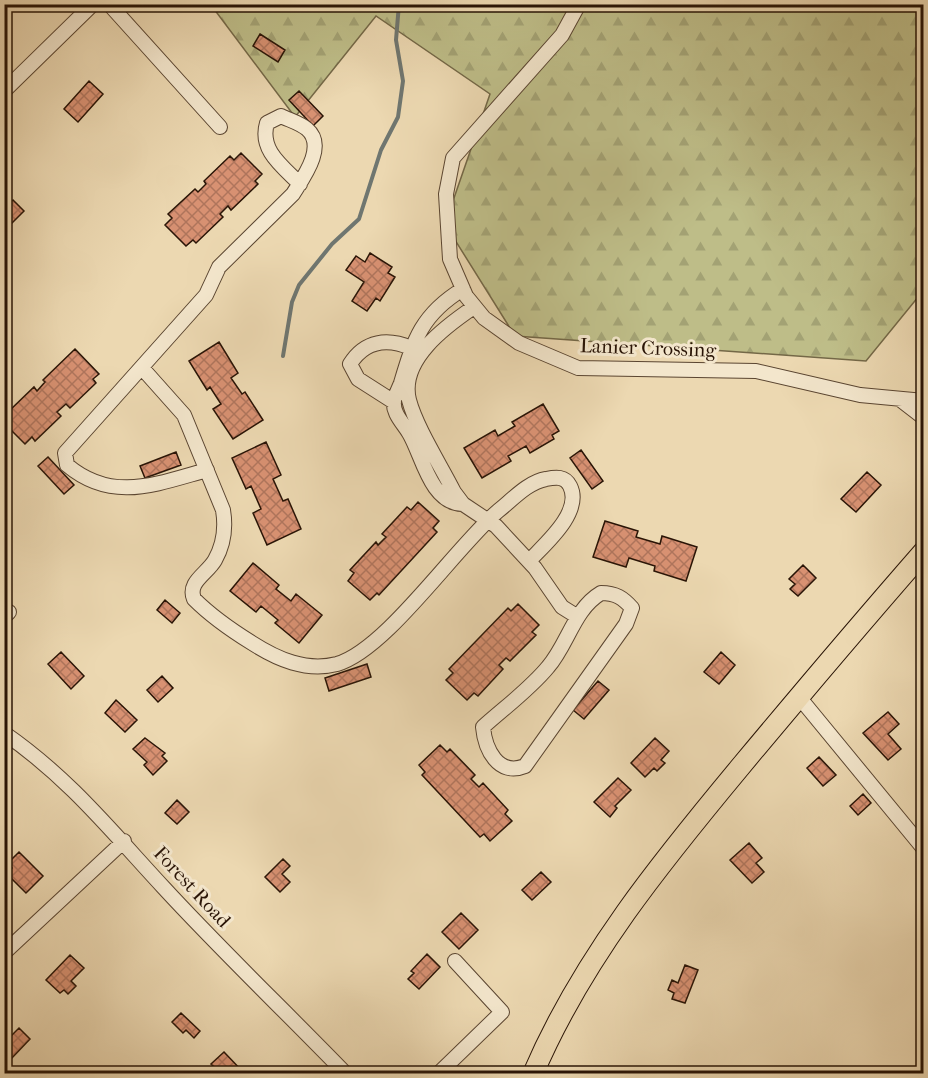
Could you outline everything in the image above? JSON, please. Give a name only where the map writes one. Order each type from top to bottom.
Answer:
[{"type":"highway","points":[[533,1074],[568,1003],[629,909],[684,834],[924,551]]},
{"type":"street","points":[[4,91],[93,4]]},
{"type":"street","points":[[108,4],[220,127]]},
{"type":"street","name":"Lanier Crossing","points":[[579,4],[562,35],[453,158],[446,194],[450,259],[463,289],[474,306],[499,330],[519,343],[578,368],[756,371],[860,395],[924,401]]},
{"type":"street","points":[[207,470],[143,488],[114,488],[93,483],[67,465],[65,453],[143,369],[206,295],[219,267],[293,194],[300,184],[311,165],[314,141],[308,129],[280,116],[267,123],[263,135],[267,148],[300,184]]},
{"type":"street","points":[[463,289],[433,312],[421,327],[411,348],[394,402],[397,416],[410,434],[437,488],[455,504],[463,504]]},
{"type":"street","points":[[474,306],[444,328],[426,346],[410,377],[408,398],[449,482],[463,504],[496,526],[529,561],[562,607],[578,616]]},
{"type":"street","points":[[394,402],[358,379],[350,364],[355,355],[380,341],[395,341],[411,348]]},
{"type":"street","points":[[143,369],[184,415],[223,510],[226,526],[214,561],[193,585],[191,592],[194,599],[221,622],[265,651],[284,660],[306,666],[338,663],[374,643],[487,520],[521,493],[543,480],[558,477],[567,482],[573,493],[564,522],[529,561]]},
{"type":"street","points":[[902,400],[924,418]]},
{"type":"street","points":[[602,593],[613,593],[623,598],[632,608],[626,624],[525,766],[516,770],[500,765],[484,743],[483,727],[546,670],[560,652],[578,616],[593,598],[602,593]]},
{"type":"street","points":[[799,697],[924,849]]},
{"type":"street","name":"Forest Road","points":[[4,733],[41,758],[124,841],[196,923],[346,1074]]},
{"type":"street","points":[[4,953],[124,841]]},
{"type":"street","points":[[438,1074],[502,1012],[455,961]]},
{"type":"green space","points":[[211,5],[923,5],[923,291],[866,361],[515,336],[445,224],[490,94],[376,16],[295,117]]},
{"type":"building","points":[[260,34],[285,50],[278,62],[253,46]]},
{"type":"building","points":[[89,81],[103,94],[78,122],[64,109]]},
{"type":"building","points":[[299,91],[323,116],[313,126],[289,100]]},
{"type":"building","points":[[241,153],[262,174],[255,181],[258,184],[231,210],[228,206],[220,214],[223,217],[196,243],[193,240],[186,246],[165,225],[172,218],[168,214],[195,189],[198,192],[206,184],[204,181],[230,156],[234,160]]},
{"type":"building","points":[[13,200],[24,211],[4,231],[4,208]]},
{"type":"building","points":[[370,253],[392,267],[388,273],[395,277],[380,301],[376,298],[367,311],[352,301],[364,282],[346,270],[356,256],[365,262]]},
{"type":"building","points":[[219,342],[238,373],[231,378],[242,394],[245,392],[263,420],[233,439],[213,409],[221,404],[210,387],[207,390],[189,361]]},
{"type":"building","points":[[75,349],[99,374],[93,379],[96,383],[70,408],[66,404],[57,412],[61,416],[35,441],[32,437],[25,444],[4,423],[11,417],[7,413],[34,387],[37,391],[45,382],[43,380]]},
{"type":"building","points":[[543,404],[559,431],[552,435],[554,439],[530,453],[526,446],[508,456],[511,461],[482,478],[464,448],[495,430],[498,436],[515,426],[512,422]]},
{"type":"building","points":[[266,442],[281,475],[273,479],[283,501],[288,499],[301,529],[267,545],[253,513],[261,509],[251,486],[246,489],[232,458]]},
{"type":"building","points":[[581,450],[603,481],[592,489],[570,458]]},
{"type":"building","points":[[176,452],[181,465],[145,478],[140,466]]},
{"type":"building","points":[[48,457],[74,485],[64,494],[38,466]]},
{"type":"building","points":[[867,472],[881,485],[856,512],[841,499]]},
{"type":"building","points":[[418,502],[439,521],[433,528],[437,532],[379,595],[377,593],[370,600],[348,581],[354,573],[350,570],[376,542],[378,545],[386,537],[382,534],[407,507],[411,510]]},
{"type":"building","points":[[605,521],[638,531],[636,537],[660,544],[662,536],[697,547],[686,581],[654,571],[655,566],[629,558],[626,567],[593,557]]},
{"type":"building","points":[[253,563],[279,585],[276,589],[291,601],[296,594],[322,615],[299,643],[275,623],[278,620],[261,606],[256,612],[230,591]]},
{"type":"building","points":[[803,565],[816,578],[798,596],[790,589],[795,584],[789,579]]},
{"type":"building","points":[[165,600],[180,613],[172,623],[157,610]]},
{"type":"building","points":[[518,604],[539,625],[532,632],[536,635],[510,661],[506,658],[499,665],[503,669],[478,696],[474,693],[467,700],[446,680],[453,673],[449,669],[508,608],[511,611]]},
{"type":"building","points":[[61,652],[84,676],[71,689],[48,664]]},
{"type":"building","points":[[721,652],[735,665],[719,684],[704,672]]},
{"type":"building","points":[[367,664],[371,677],[329,691],[325,678]]},
{"type":"building","points":[[162,676],[173,688],[158,702],[147,690]]},
{"type":"building","points":[[598,681],[609,690],[584,719],[573,710]]},
{"type":"building","points":[[116,700],[137,720],[125,732],[105,713]]},
{"type":"building","points":[[888,712],[899,724],[888,734],[901,749],[888,760],[863,733]]},
{"type":"building","points":[[145,738],[165,753],[162,756],[167,761],[153,775],[144,765],[147,762],[133,749]]},
{"type":"building","points":[[655,738],[669,751],[661,760],[665,763],[657,771],[654,768],[645,777],[631,763]]},
{"type":"building","points":[[440,745],[447,752],[450,749],[475,775],[471,779],[479,787],[483,783],[508,810],[505,814],[512,821],[490,841],[484,834],[480,837],[422,775],[425,772],[419,765]]},
{"type":"building","points":[[819,757],[836,775],[823,786],[807,768]]},
{"type":"building","points":[[618,778],[631,790],[615,806],[617,808],[610,817],[594,802]]},
{"type":"building","points":[[863,794],[871,803],[858,815],[850,806]]},
{"type":"building","points":[[177,800],[189,812],[177,824],[165,813]]},
{"type":"building","points":[[749,843],[762,858],[756,863],[764,872],[752,883],[730,860]]},
{"type":"building","points":[[19,852],[43,876],[26,893],[6,873],[12,868],[7,864]]},
{"type":"building","points":[[283,859],[290,866],[282,874],[290,882],[280,892],[265,877]]},
{"type":"building","points":[[541,872],[551,882],[532,900],[522,890]]},
{"type":"building","points":[[461,913],[478,930],[459,949],[442,932]]},
{"type":"building","points":[[427,954],[440,967],[419,989],[408,979],[414,973],[411,971]]},
{"type":"building","points":[[70,955],[84,968],[71,981],[76,986],[68,994],[64,990],[60,993],[46,980]]},
{"type":"building","points":[[685,965],[698,970],[685,1003],[672,999],[674,993],[668,990],[672,980],[678,983]]},
{"type":"building","points":[[181,1013],[200,1031],[194,1038],[186,1030],[183,1033],[172,1022]]},
{"type":"building","points":[[19,1028],[30,1039],[11,1059],[4,1053],[4,1043]]},
{"type":"building","points":[[224,1052],[245,1074],[221,1074],[211,1064]]},
{"type":"waterway","points":[[283,356],[292,302],[299,285],[332,244],[359,219],[381,150],[398,117],[403,81],[396,40],[399,4]]}]
